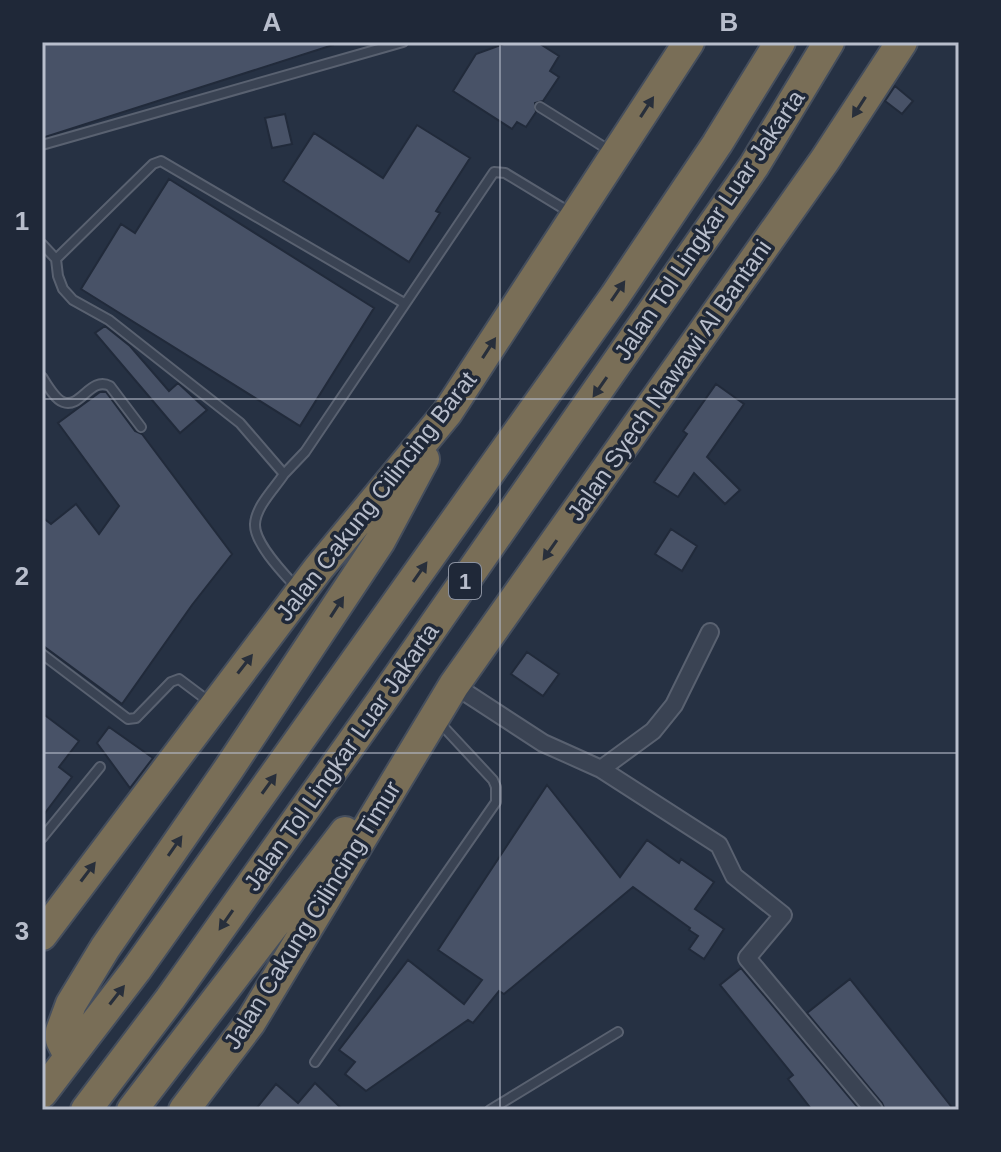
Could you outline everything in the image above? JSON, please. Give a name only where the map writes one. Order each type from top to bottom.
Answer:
[{"type":"highway","name":"Jalan Cakung Cilincing Barat","points":[[43,932],[213,705],[447,413],[563,209],[616,154],[689,42]]},
{"type":"highway","name":"Jalan Tol Lingkar Luar Jakarta","points":[[42,1093],[164,932],[615,296],[717,144],[780,42]]},
{"type":"highway","name":"Jalan Tol Lingkar Luar Jakarta","points":[[86,1110],[170,999],[352,742],[736,192],[829,42]]},
{"type":"highway","name":"Jalan Syech Nawawi Al Bantani","points":[[434,716],[825,160],[902,42]]},
{"type":"highway","points":[[69,1056],[61,1040],[61,1031],[71,1004],[127,914],[237,757],[380,541],[447,413]]},
{"type":"highway","points":[[132,1110],[434,716]]},
{"type":"highway","name":"Jalan Cakung Cilincing Timur","points":[[184,1110],[250,1023],[434,716]]},
{"type":"street","points":[[601,769],[653,731],[667,714],[710,632]]},
{"type":"street","points":[[454,685],[543,743],[601,769],[719,845],[734,876],[783,915],[747,958],[874,1110]]},
{"type":"lane","points":[[42,145],[403,42]]},
{"type":"lane","points":[[540,107],[616,154]]},
{"type":"lane","points":[[56,259],[153,164],[161,161],[404,303]]},
{"type":"lane","points":[[301,592],[275,565],[257,533],[255,522],[260,509],[284,474],[305,452],[494,172],[505,173],[563,209]]},
{"type":"lane","points":[[42,244],[56,259],[63,289],[73,300],[109,320],[240,423],[284,474]]},
{"type":"lane","points":[[42,377],[65,404],[72,403],[97,384],[110,386],[141,427]]},
{"type":"lane","points":[[42,654],[128,719],[136,718],[171,682],[179,679],[213,705]]},
{"type":"lane","points":[[315,1062],[496,802],[493,780],[434,716]]},
{"type":"lane","points":[[42,838],[100,767]]},
{"type":"lane","points":[[490,1110],[618,1032]]},
{"type":"building","points":[[42,42],[333,42],[333,45],[42,138]]},
{"type":"building","points":[[509,42],[537,42],[559,56],[550,71],[559,77],[543,101],[535,103],[536,112],[526,127],[517,122],[512,129],[453,91],[476,54]]},
{"type":"building","points":[[895,86],[913,101],[902,114],[885,101]]},
{"type":"building","points":[[285,114],[292,144],[272,148],[265,118]]},
{"type":"building","points":[[417,125],[470,158],[436,211],[440,213],[409,262],[283,181],[314,133],[383,178]]},
{"type":"building","points":[[169,179],[374,308],[300,426],[81,289],[121,224],[135,233]]},
{"type":"building","points":[[105,326],[130,346],[169,391],[178,383],[207,410],[180,433],[95,333]]},
{"type":"building","points":[[716,384],[744,404],[707,457],[740,490],[725,504],[694,473],[678,497],[654,482],[687,434],[683,431]]},
{"type":"building","points":[[100,392],[106,392],[135,431],[142,434],[232,554],[122,704],[42,645],[42,517],[51,524],[76,504],[99,534],[119,506],[58,423]]},
{"type":"building","points":[[671,529],[697,546],[682,571],[655,554]]},
{"type":"building","points":[[527,652],[559,674],[543,696],[511,674]]},
{"type":"building","points":[[42,713],[79,741],[59,767],[72,777],[42,817]]},
{"type":"building","points":[[109,727],[153,758],[130,788],[97,743]]},
{"type":"building","points":[[547,785],[620,877],[647,840],[679,863],[681,859],[714,882],[695,909],[724,929],[704,959],[689,949],[698,936],[633,887],[504,994],[499,991],[473,1023],[468,1020],[366,1091],[345,1074],[355,1062],[339,1050],[408,960],[464,1004],[482,980],[438,950]]},
{"type":"building","points":[[741,968],[860,1110],[812,1110],[788,1079],[793,1075],[720,985]]},
{"type":"building","points":[[850,979],[954,1110],[885,1110],[807,1013]]},
{"type":"building","points":[[315,1083],[343,1110],[255,1110],[276,1084],[298,1103]]}]
